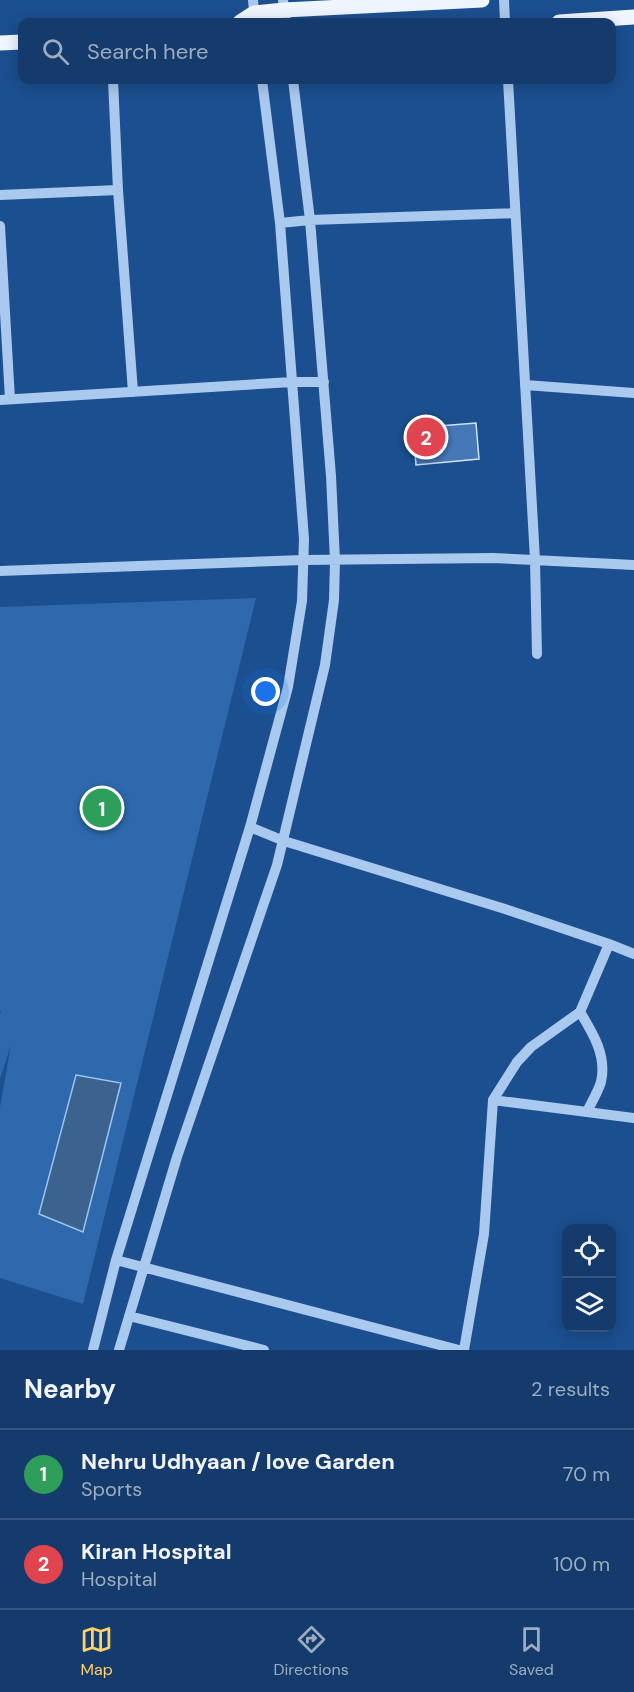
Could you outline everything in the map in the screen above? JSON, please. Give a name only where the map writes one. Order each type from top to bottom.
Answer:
[{"type":"main road","points":[[254,12],[482,0]]},
{"type":"main road","points":[[616,19],[634,18]]},
{"type":"main road","points":[[0,44],[18,42]]},
{"type":"street","points":[[504,0],[504,18]]},
{"type":"street","points":[[113,84],[118,190],[133,392]]},
{"type":"street","points":[[93,1350],[116,1260],[250,827],[288,687],[302,601],[304,538],[280,222],[263,84]]},
{"type":"street","points":[[119,1350],[177,1157],[284,842],[326,665],[334,600],[335,561],[331,476],[310,220],[293,84]]},
{"type":"street","points":[[508,84],[535,560],[537,654]]},
{"type":"street","points":[[0,195],[118,190]]},
{"type":"street","points":[[280,222],[515,213]]},
{"type":"street","points":[[0,225],[5,399],[324,382]]},
{"type":"street","points":[[525,385],[634,393]]},
{"type":"street","points":[[0,572],[303,561],[493,558],[634,565]]},
{"type":"street","points":[[250,827],[284,842],[505,909],[634,954]]},
{"type":"street","points":[[464,1350],[484,1234],[493,1100],[517,1062],[531,1047],[580,1011],[609,944]]},
{"type":"street","points":[[580,1011],[593,1032],[603,1068],[600,1084],[587,1112]]},
{"type":"street","points":[[493,1100],[634,1118]]},
{"type":"street","points":[[116,1260],[459,1350]]},
{"type":"street","points":[[129,1316],[264,1350]]},
{"type":"shaded area","points":[[256,598],[83,1304],[0,1278],[0,1107],[11,1045],[0,1079],[0,1012],[2,1015],[0,1010],[0,607]]},
{"type":"shaded area","points":[[76,1075],[121,1083],[83,1232],[39,1214]]},
{"type":"building","points":[[476,423],[479,459],[416,465],[413,428]]},
{"type":"place","name":"Kiran Hospital","points":[[426,437]]},
{"type":"place","name":"Nehru Udhyaan / love Garden","points":[[102,808]]}]
